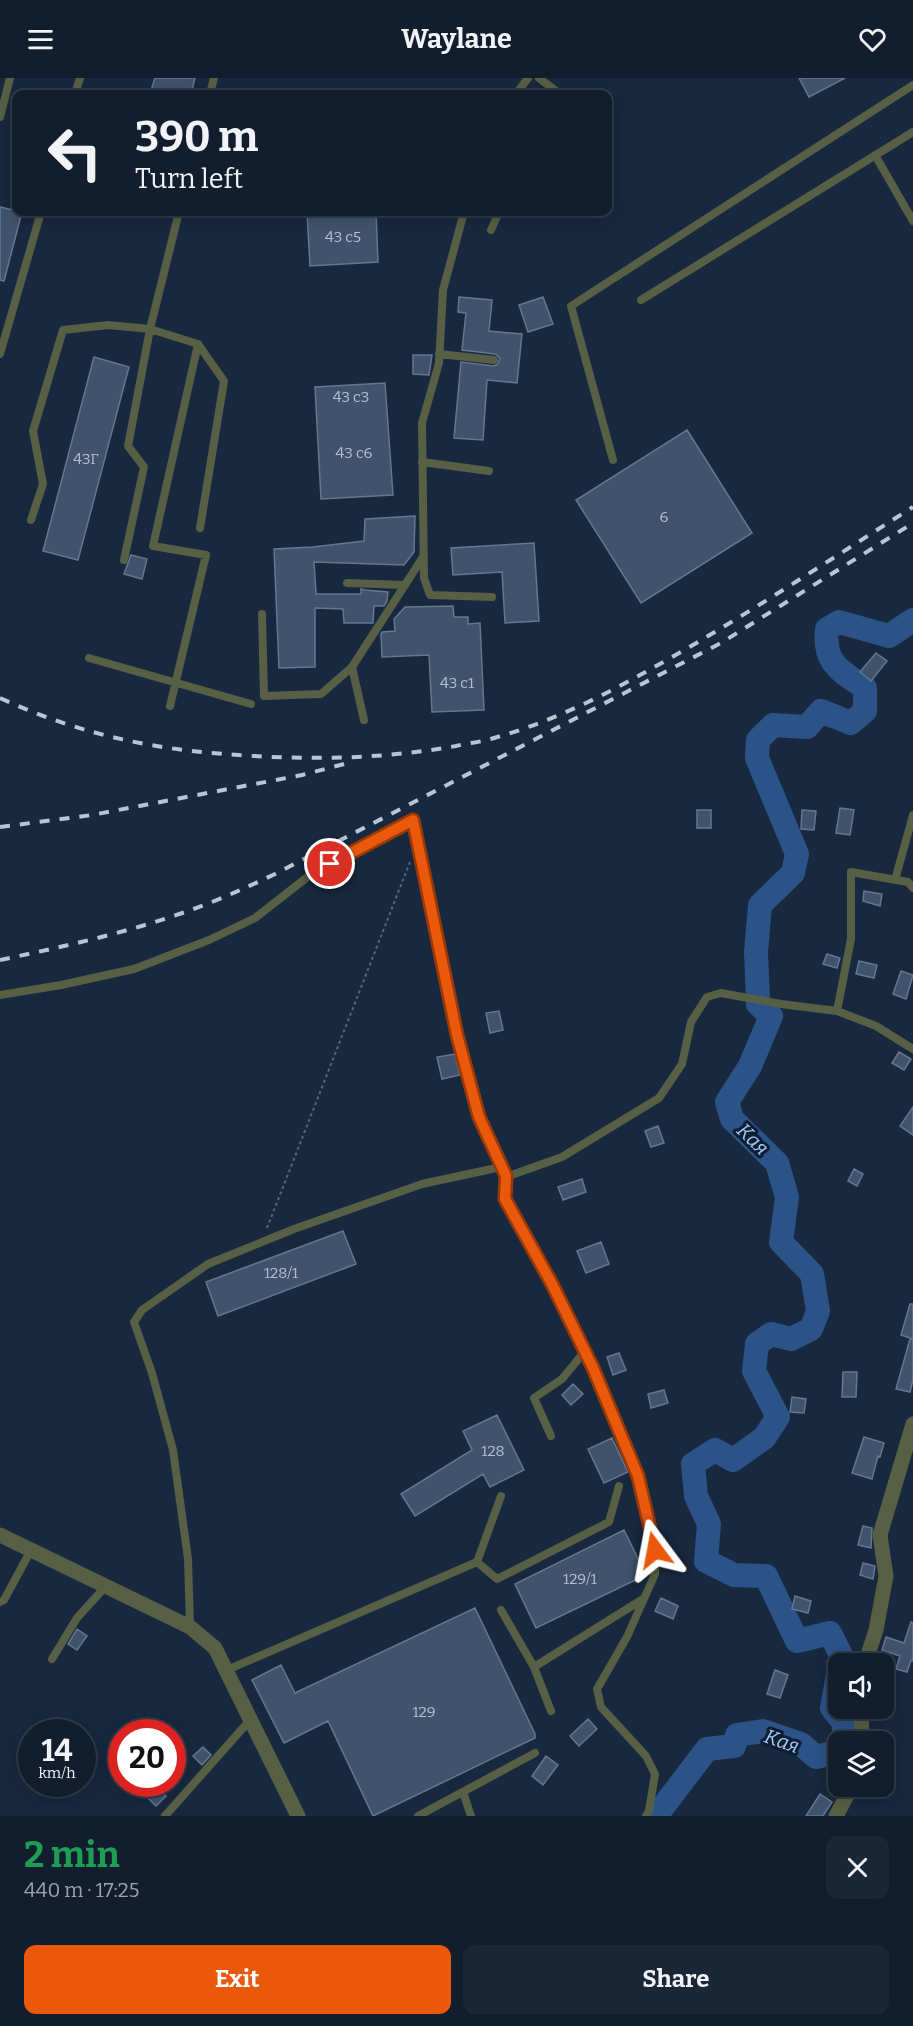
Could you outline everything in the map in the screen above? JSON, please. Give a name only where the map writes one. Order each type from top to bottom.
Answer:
[{"type":"street","points":[[869,1653],[876,1630],[886,1576],[880,1535],[913,1424]]},
{"type":"street","points":[[0,1535],[190,1627],[216,1648],[298,1816]]},
{"type":"street","points":[[836,1816],[846,1797]]},
{"type":"lane","points":[[0,117],[2,101],[10,78]]},
{"type":"lane","points":[[539,78],[555,90]]},
{"type":"lane","points":[[613,460],[571,306],[913,85]]},
{"type":"lane","points":[[641,300],[913,132]]},
{"type":"lane","points":[[875,155],[913,221]]},
{"type":"lane","points":[[0,354],[40,216]]},
{"type":"lane","points":[[124,560],[144,467],[128,446],[150,329],[178,216]]},
{"type":"lane","points":[[463,216],[443,290],[439,363],[422,423],[424,578],[430,595],[492,597]]},
{"type":"lane","points":[[491,230],[498,216]]},
{"type":"lane","points":[[31,520],[43,484],[33,431],[63,330],[108,325],[150,329],[198,344],[224,381],[200,528]]},
{"type":"lane","points":[[170,706],[206,555],[153,546],[198,344]]},
{"type":"lane","points":[[440,354],[494,360]]},
{"type":"lane","points":[[422,462],[489,471]]},
{"type":"lane","points":[[262,614],[264,696],[321,694],[352,667],[424,555]]},
{"type":"lane","points":[[347,583],[405,585]]},
{"type":"lane","points":[[88,658],[251,704]]},
{"type":"lane","points":[[352,667],[364,720]]},
{"type":"lane","points":[[895,879],[913,815]]},
{"type":"lane","points":[[0,995],[61,985],[134,969],[209,940],[255,918],[310,876],[413,820],[457,1035],[479,1117],[506,1176],[505,1199],[552,1284],[585,1351],[633,1466],[655,1550],[655,1574],[627,1637],[597,1689],[601,1707],[646,1756],[655,1774],[649,1811],[646,1816]]},
{"type":"lane","points":[[837,1011],[850,939],[851,872],[908,882],[913,888]]},
{"type":"lane","points":[[506,1176],[562,1156],[660,1098],[682,1064],[691,1022],[707,997],[721,993],[837,1011],[876,1026],[913,1048]]},
{"type":"lane","points":[[190,1627],[188,1559],[172,1450],[152,1373],[134,1322],[142,1310],[208,1264],[262,1242],[422,1184],[501,1167]]},
{"type":"lane","points":[[551,1436],[534,1398],[562,1379],[585,1351]]},
{"type":"lane","points":[[477,1562],[497,1578],[609,1522],[619,1486]]},
{"type":"lane","points":[[227,1670],[477,1562],[501,1496]]},
{"type":"lane","points":[[0,1602],[4,1600],[31,1550]]},
{"type":"lane","points":[[52,1659],[77,1618],[106,1586]]},
{"type":"lane","points":[[534,1667],[644,1598]]},
{"type":"lane","points":[[501,1610],[534,1667],[551,1711]]},
{"type":"lane","points":[[165,1816],[251,1719]]},
{"type":"lane","points":[[418,1816],[535,1754]]},
{"type":"lane","points":[[463,1792],[471,1816]]},
{"type":"path","points":[[262,1242],[417,843]]},
{"type":"building","points":[[155,78],[195,78],[192,90],[151,90]]},
{"type":"building","points":[[799,78],[845,78],[809,97]]},
{"type":"building","points":[[0,207],[12,210],[12,216],[21,216],[4,281],[0,280]]},
{"type":"building","points":[[307,216],[376,216],[378,262],[310,266]]},
{"type":"building","points":[[459,297],[492,300],[489,331],[522,334],[517,383],[487,380],[483,440],[454,438],[461,362],[494,366],[498,364],[500,358],[495,354],[462,350],[466,313],[458,312]]},
{"type":"building","points":[[543,297],[553,324],[528,332],[519,305]]},
{"type":"building","points":[[413,355],[432,355],[429,375],[413,374]]},
{"type":"building","points":[[94,357],[129,367],[78,560],[43,551]]},
{"type":"building","points":[[385,383],[393,495],[321,499],[315,387]]},
{"type":"building","points":[[687,430],[752,533],[641,603],[576,500]]},
{"type":"building","points":[[415,516],[414,552],[404,565],[314,562],[316,594],[361,594],[361,589],[388,592],[387,601],[384,606],[374,606],[373,623],[344,623],[343,609],[315,608],[315,667],[279,668],[274,549],[364,541],[365,519]]},
{"type":"building","points":[[534,543],[539,621],[505,623],[502,572],[453,575],[451,548]]},
{"type":"building","points":[[131,555],[147,559],[142,579],[124,574]]},
{"type":"building","points":[[453,606],[454,617],[468,617],[468,624],[480,623],[484,710],[432,712],[429,655],[382,657],[381,634],[395,631],[394,619],[405,607]]},
{"type":"building","points":[[876,653],[887,661],[871,681],[860,672]]},
{"type":"building","points":[[840,808],[854,810],[850,835],[836,833]]},
{"type":"building","points":[[697,810],[711,810],[711,828],[697,828]]},
{"type":"building","points":[[802,810],[816,811],[814,830],[801,829]]},
{"type":"building","points":[[864,891],[882,894],[880,906],[863,901]]},
{"type":"building","points":[[827,954],[840,958],[837,968],[823,964]]},
{"type":"building","points":[[859,961],[877,965],[874,978],[856,974]]},
{"type":"building","points":[[901,971],[913,975],[906,999],[893,994]]},
{"type":"building","points":[[499,1011],[503,1030],[490,1033],[486,1013]]},
{"type":"building","points":[[899,1052],[911,1059],[904,1070],[892,1063]]},
{"type":"building","points":[[455,1054],[460,1075],[442,1079],[437,1057]]},
{"type":"building","points":[[913,1107],[913,1135],[900,1126]]},
{"type":"building","points":[[658,1126],[664,1143],[651,1147],[645,1131]]},
{"type":"building","points":[[854,1169],[863,1174],[857,1186],[848,1181]]},
{"type":"building","points":[[582,1179],[586,1192],[563,1200],[558,1187]]},
{"type":"building","points":[[343,1231],[356,1264],[218,1316],[206,1282]]},
{"type":"building","points":[[601,1242],[609,1264],[586,1273],[577,1251]]},
{"type":"building","points":[[910,1304],[913,1304],[913,1339],[901,1335]]},
{"type":"building","points":[[910,1339],[913,1339],[913,1380],[910,1392],[896,1389]]},
{"type":"building","points":[[619,1353],[626,1370],[613,1375],[607,1357]]},
{"type":"building","points":[[843,1372],[857,1372],[856,1397],[842,1397]]},
{"type":"building","points":[[573,1384],[583,1394],[571,1405],[562,1395]]},
{"type":"building","points":[[664,1390],[668,1403],[651,1408],[648,1394]]},
{"type":"building","points":[[792,1397],[806,1399],[804,1413],[790,1412]]},
{"type":"building","points":[[497,1415],[524,1470],[490,1487],[483,1474],[415,1516],[401,1494],[472,1450],[463,1431]]},
{"type":"building","points":[[864,1437],[884,1443],[872,1479],[852,1473]]},
{"type":"building","points":[[612,1438],[628,1472],[604,1483],[588,1449]]},
{"type":"building","points":[[863,1526],[872,1528],[871,1548],[858,1545]]},
{"type":"building","points":[[624,1530],[646,1575],[536,1628],[515,1584]]},
{"type":"building","points":[[863,1563],[875,1566],[873,1579],[860,1575]]},
{"type":"building","points":[[795,1596],[811,1601],[808,1613],[792,1609]]},
{"type":"building","points":[[661,1598],[678,1606],[673,1619],[655,1611]]},
{"type":"building","points":[[475,1608],[535,1738],[373,1816],[328,1721],[284,1743],[252,1680],[281,1665],[295,1693]]},
{"type":"building","points":[[911,1622],[913,1623],[913,1661],[911,1660],[907,1672],[896,1669],[900,1656],[882,1650],[886,1637],[904,1643]]},
{"type":"building","points":[[77,1629],[87,1636],[77,1650],[68,1644]]},
{"type":"building","points":[[775,1670],[788,1675],[780,1698],[767,1694]]},
{"type":"building","points":[[588,1719],[597,1729],[579,1746],[570,1736]]},
{"type":"building","points":[[203,1747],[211,1755],[202,1765],[193,1756]]},
{"type":"building","points":[[546,1756],[558,1765],[543,1785],[532,1776]]},
{"type":"building","points":[[820,1794],[832,1802],[823,1816],[806,1816]]},
{"type":"building","points":[[147,1797],[165,1797],[156,1806]]},
{"type":"waterway","name":"Кая","points":[[840,1653],[830,1633],[797,1641],[766,1576],[734,1575],[706,1561],[709,1524],[696,1496],[693,1464],[715,1450],[733,1460],[764,1438],[778,1417],[754,1371],[757,1344],[771,1334],[791,1339],[811,1329],[818,1311],[812,1274],[781,1242],[787,1197],[777,1163],[732,1119],[727,1102],[750,1066],[771,1016],[758,1004],[756,952],[760,905],[793,873],[797,854],[757,758],[758,740],[773,725],[807,727],[821,711],[851,723],[865,711],[865,688],[841,671],[831,659],[826,641],[827,629],[839,622],[889,636],[913,620]]},
{"type":"waterway","name":"Кая","points":[[841,1719],[844,1723],[844,1731]]},
{"type":"waterway","name":"Кая","points":[[656,1816],[707,1749],[734,1746],[737,1735],[763,1731],[801,1744],[816,1757],[828,1754]]},
{"type":"railway","points":[[0,698],[63,723],[124,740],[220,754],[355,757],[431,750],[485,741],[561,714],[645,673],[759,605],[913,507]]},
{"type":"railway","points":[[0,960],[80,942],[186,912],[275,874],[721,643],[913,523]]},
{"type":"railway","points":[[0,827],[92,815],[302,775],[348,763]]},
{"type":"route","points":[[330,864],[413,820],[457,1035],[479,1117],[506,1176],[505,1199],[552,1284],[593,1368],[638,1476],[655,1550]]}]
